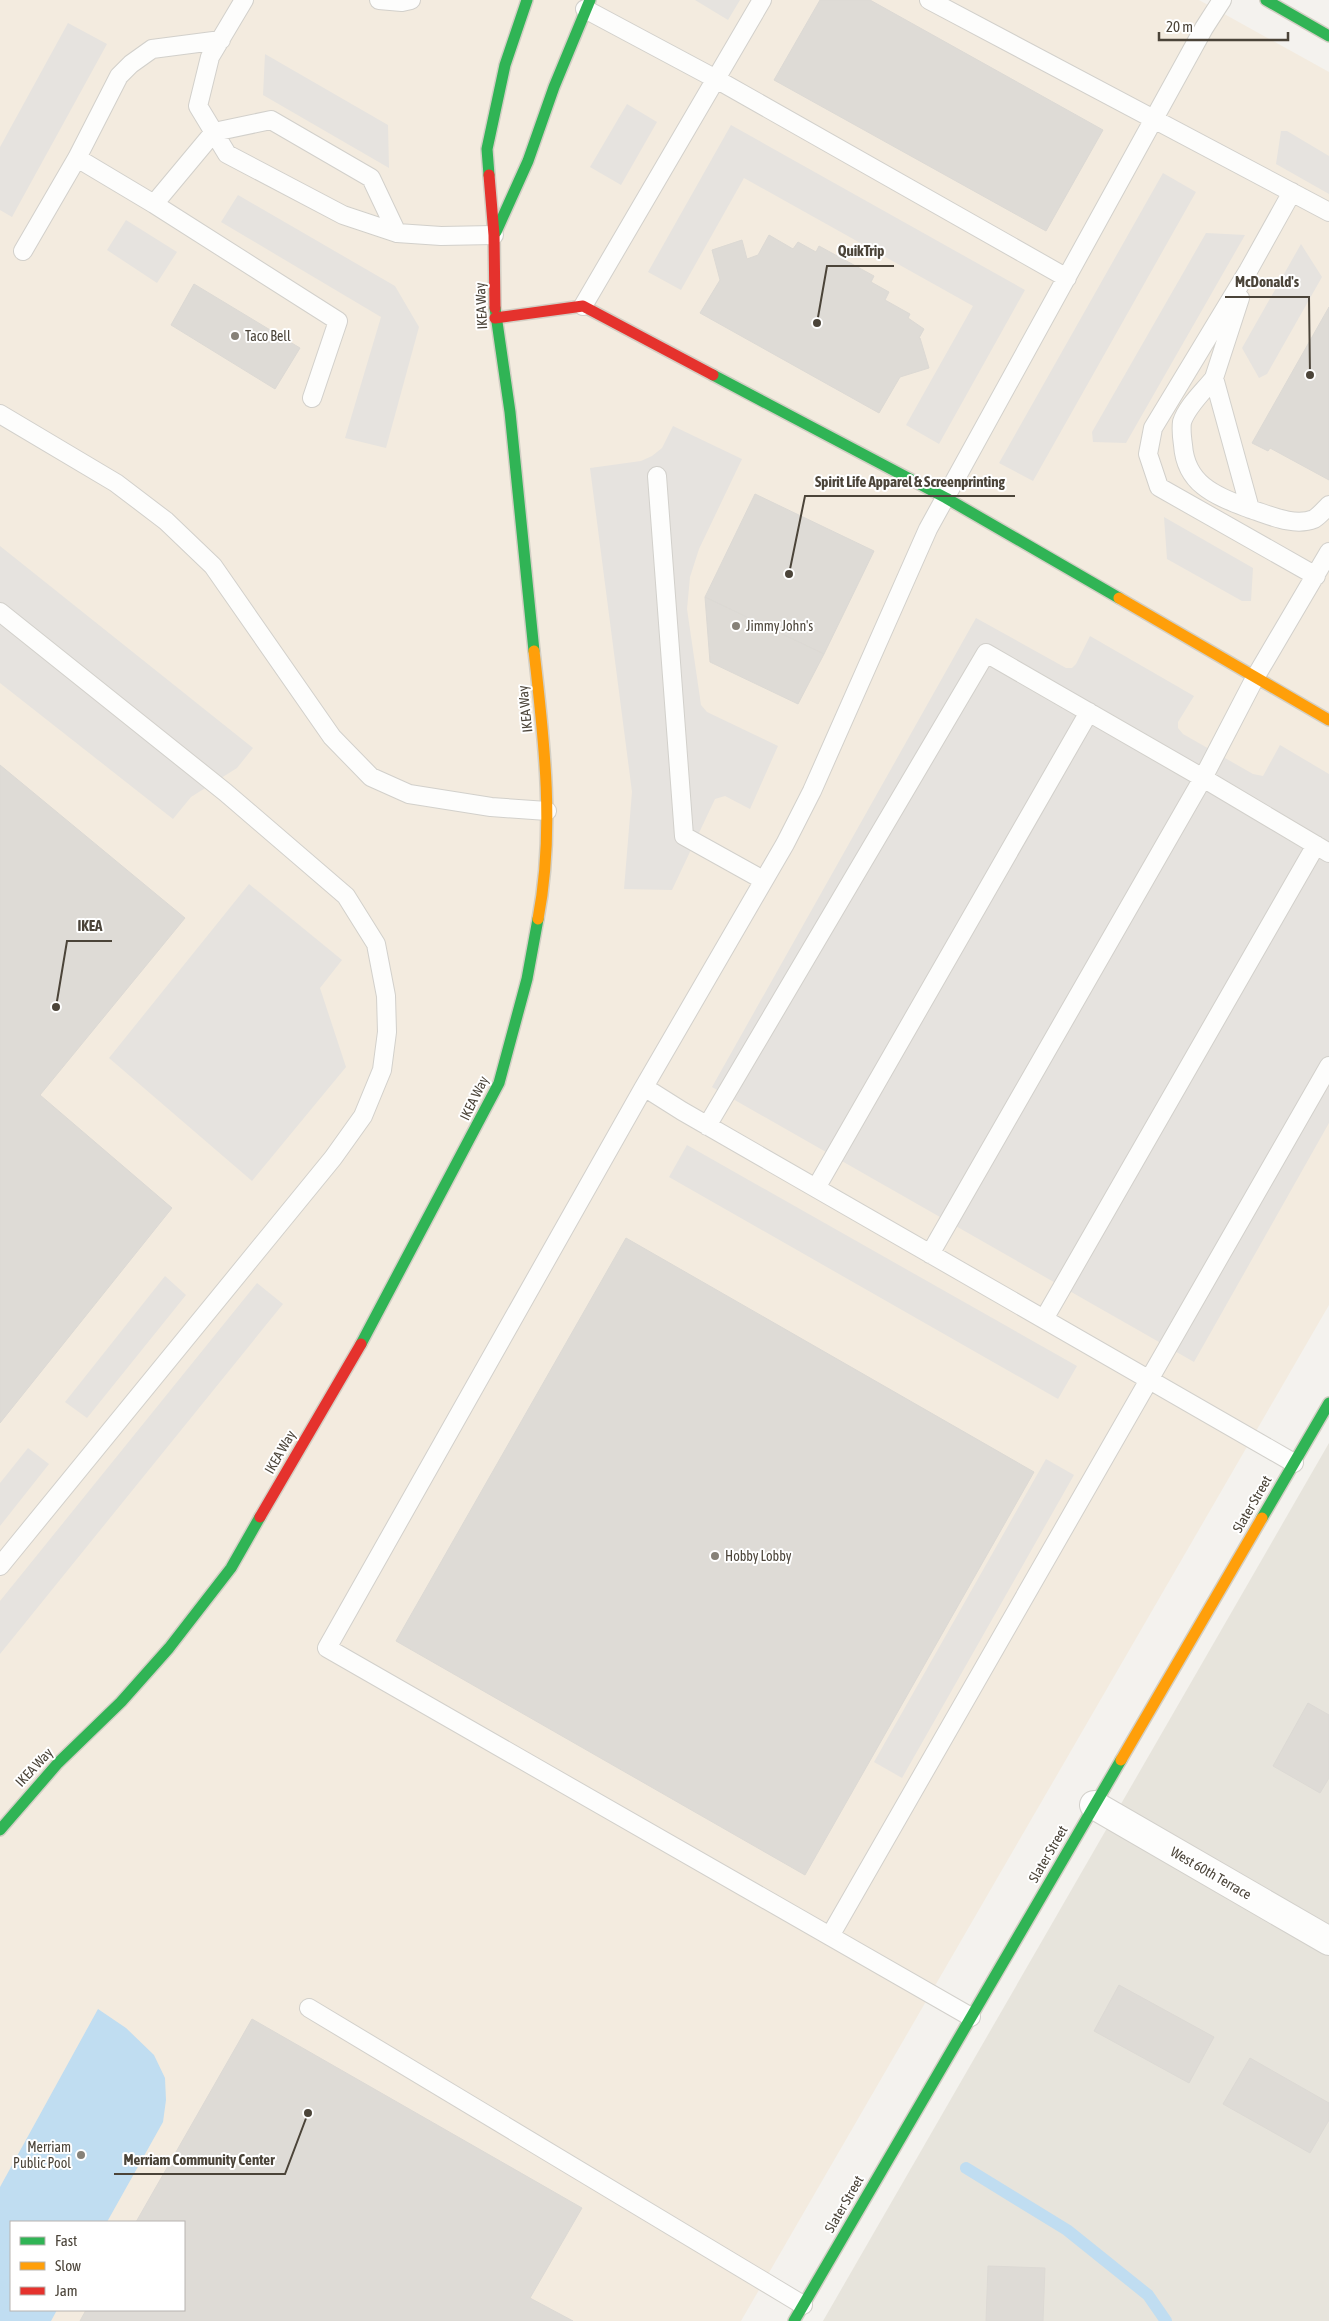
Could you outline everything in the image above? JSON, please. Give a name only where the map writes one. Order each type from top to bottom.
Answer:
[{"type":"street","name":"IKEA Way","points":[[0,1830],[58,1762],[120,1702],[169,1648],[231,1568],[378,1314],[499,1083],[527,979],[542,900],[547,811],[544,744],[515,461],[495,318],[494,236],[488,149],[505,65],[526,0]]},
{"type":"street","points":[[1266,0],[1329,36]]},
{"type":"street","name":"IKEA Way","points":[[494,236],[528,161],[554,87],[588,5]]},
{"type":"street","points":[[495,318],[583,306],[946,498],[1329,720]]},
{"type":"street","name":"Slater Street","points":[[794,2321],[1329,1403]]},
{"type":"street","name":"West 60th Terrace","points":[[1094,1805],[1329,1941]]},
{"type":"lane","points":[[244,0],[210,57],[198,106],[227,154],[343,216],[398,233],[441,236],[494,236]]},
{"type":"lane","points":[[379,0],[402,2],[411,0]]},
{"type":"lane","points":[[583,306],[762,0]]},
{"type":"lane","points":[[929,0],[1329,212]]},
{"type":"lane","points":[[971,2017],[327,1648],[644,1087],[784,844],[812,791],[928,529],[1222,0]]},
{"type":"lane","points":[[588,5],[1067,278]]},
{"type":"lane","points":[[23,251],[77,158],[119,76],[131,64],[152,49],[221,40]]},
{"type":"lane","points":[[154,204],[214,132],[271,120],[371,178],[398,233]]},
{"type":"lane","points":[[77,158],[154,204],[338,321],[312,398]]},
{"type":"lane","points":[[1292,192],[1248,271],[1153,428],[1148,454],[1159,487],[1316,576]]},
{"type":"lane","points":[[1248,271],[1214,378],[1192,405],[1182,421],[1184,461],[1196,480],[1220,497],[1277,518],[1300,522],[1314,518],[1329,505]]},
{"type":"lane","points":[[1214,378],[1250,509]]},
{"type":"lane","points":[[0,414],[116,483],[166,520],[212,566],[332,737],[371,777],[409,794],[491,807],[547,811]]},
{"type":"lane","points":[[656,476],[684,836],[762,880]]},
{"type":"lane","points":[[930,1254],[1203,778],[1256,676],[1329,552]]},
{"type":"lane","points":[[0,612],[225,792],[346,896],[376,944],[386,996],[387,1032],[382,1070],[363,1116],[333,1158],[0,1566]]},
{"type":"lane","points":[[707,1126],[986,653],[1322,849],[1044,1319]]},
{"type":"lane","points":[[816,1188],[1089,712]]},
{"type":"lane","points":[[830,1936],[1151,1380],[1329,1066]]},
{"type":"lane","points":[[644,1087],[707,1126],[1294,1463]]},
{"type":"lane","points":[[308,2008],[803,2305]]},
{"type":"shaded area","points":[[0,0],[1199,0],[1329,72],[1329,1305],[741,2321],[0,2321]]},
{"type":"shaded area","points":[[695,0],[740,0],[728,20]]},
{"type":"shaded area","points":[[68,23],[107,44],[12,217],[0,210],[0,147]]},
{"type":"shaded area","points":[[265,54],[388,125],[389,168],[263,95]]},
{"type":"shaded area","points":[[627,104],[657,122],[621,185],[590,167]]},
{"type":"shaded area","points":[[731,125],[1025,290],[939,444],[906,425],[973,306],[744,178],[681,290],[648,272]]},
{"type":"shaded area","points":[[1281,131],[1287,131],[1329,156],[1329,194],[1276,164]]},
{"type":"shaded area","points":[[1163,173],[1196,192],[1033,481],[999,463]]},
{"type":"shaded area","points":[[238,195],[395,286],[419,327],[386,448],[345,438],[381,317],[221,222]]},
{"type":"shaded area","points":[[126,220],[177,252],[157,283],[107,250]]},
{"type":"shaded area","points":[[1206,233],[1245,235],[1126,443],[1093,442],[1092,432]]},
{"type":"shaded area","points":[[1301,244],[1322,277],[1267,374],[1259,378],[1242,348]]},
{"type":"shaded area","points":[[673,426],[742,459],[699,549],[690,577],[687,609],[701,705],[707,712],[778,746],[750,809],[725,796],[715,799],[672,890],[624,889],[632,792],[590,468],[641,461],[652,456],[662,448]]},
{"type":"shaded area","points":[[1164,517],[1253,568],[1251,601],[1242,601],[1167,559]]},
{"type":"shaded area","points":[[0,546],[253,748],[237,768],[191,797],[173,819],[0,683]]},
{"type":"shaded area","points":[[976,618],[1066,668],[1072,668],[1076,664],[1090,636],[1194,696],[1178,722],[1178,728],[1183,734],[1253,774],[1263,776],[1280,745],[1329,774],[1329,1123],[1194,1362],[712,1087]]},
{"type":"shaded area","points":[[249,884],[342,960],[320,988],[346,1067],[252,1181],[109,1058]]},
{"type":"shaded area","points":[[687,1145],[1077,1366],[1058,1399],[669,1177]]},
{"type":"shaded area","points":[[165,1276],[186,1295],[87,1418],[65,1402]]},
{"type":"shaded area","points":[[257,1283],[283,1304],[0,1654],[0,1601]]},
{"type":"shaded area","points":[[1329,1443],[1329,2321],[823,2321]]},
{"type":"shaded area","points":[[28,1448],[49,1464],[0,1526],[0,1483]]},
{"type":"shaded area","points":[[1046,1459],[1074,1475],[902,1778],[874,1762]]},
{"type":"water","name":"Merriam Public Pool","points":[[98,2009],[126,2028],[154,2055],[165,2078],[166,2100],[163,2122],[108,2221],[10,2221],[10,2311],[56,2311],[51,2321],[0,2321],[0,2187]]},
{"type":"building","points":[[820,0],[870,0],[1103,130],[1046,231],[774,80]]},
{"type":"building","points":[[769,235],[793,249],[798,242],[816,252],[819,246],[874,276],[871,282],[889,292],[885,300],[910,314],[908,318],[924,329],[919,338],[929,368],[900,377],[879,413],[700,313],[720,280],[712,250],[742,240],[747,259],[758,255]]},
{"type":"building","name":"Taco Bell","points":[[194,284],[300,348],[275,389],[171,325]]},
{"type":"building","points":[[1329,307],[1329,480],[1270,448],[1268,451],[1252,443]]},
{"type":"building","points":[[755,494],[874,551],[824,654],[705,597]]},
{"type":"building","name":"Jimmy John's","points":[[705,597],[824,654],[798,704],[710,662]]},
{"type":"building","points":[[0,765],[185,918],[40,1095],[172,1208],[0,1423]]},
{"type":"building","name":"Hobby Lobby","points":[[626,1238],[1034,1472],[805,1875],[396,1641]]},
{"type":"building","points":[[1308,1703],[1329,1715],[1329,1778],[1320,1793],[1273,1766]]},
{"type":"building","points":[[1119,1985],[1214,2037],[1189,2083],[1094,2031]]},
{"type":"building","points":[[252,2019],[582,2208],[530,2298],[573,2321],[80,2321],[85,2311],[185,2311],[185,2221],[137,2221]]},
{"type":"building","points":[[1250,2058],[1329,2103],[1329,2120],[1310,2153],[1223,2104]]},
{"type":"building","points":[[988,2266],[1045,2268],[1043,2321],[986,2321]]},
{"type":"waterway","points":[[966,2168],[1067,2230],[1148,2295],[1166,2321]]},
{"type":"traffic: fast","points":[[489,175],[487,149],[505,65],[527,0]]},
{"type":"traffic: fast","points":[[496,232],[528,161],[554,87],[590,0]]},
{"type":"traffic: fast","points":[[1266,0],[1329,36]]},
{"type":"traffic: fast","points":[[495,308],[510,412],[534,651]]},
{"type":"traffic: fast","points":[[713,375],[946,498],[1119,598]]},
{"type":"traffic: fast","points":[[361,1344],[499,1083],[527,979],[538,919]]},
{"type":"traffic: fast","points":[[1262,1518],[1329,1403]]},
{"type":"traffic: fast","points":[[0,1830],[58,1763],[121,1702],[169,1648],[231,1568],[260,1517]]},
{"type":"traffic: fast","points":[[794,2321],[1121,1760]]},
{"type":"traffic: slow","points":[[1119,598],[1329,720]]},
{"type":"traffic: slow","points":[[534,651],[544,751],[547,819],[543,886],[538,919]]},
{"type":"traffic: slow","points":[[1121,1760],[1262,1518]]},
{"type":"traffic: jam","points":[[489,175],[494,235],[495,308]]},
{"type":"traffic: jam","points":[[495,318],[583,306],[713,375]]},
{"type":"traffic: jam","points":[[260,1517],[361,1344]]},
{"type":"place","name":"QuikTrip","points":[[817,323]]},
{"type":"place","name":"Taco Bell","points":[[235,336]]},
{"type":"place","name":"McDonald's","points":[[1310,375]]},
{"type":"place","name":"Spirit Life Apparel & Screenprinting","points":[[789,574]]},
{"type":"place","name":"Jimmy John's","points":[[736,626]]},
{"type":"place","name":"IKEA","points":[[56,1007]]},
{"type":"place","name":"Hobby Lobby","points":[[715,1556]]},
{"type":"place","name":"Merriam Community Center","points":[[308,2113]]},
{"type":"place","name":"Merriam Public Pool","points":[[81,2155]]}]
